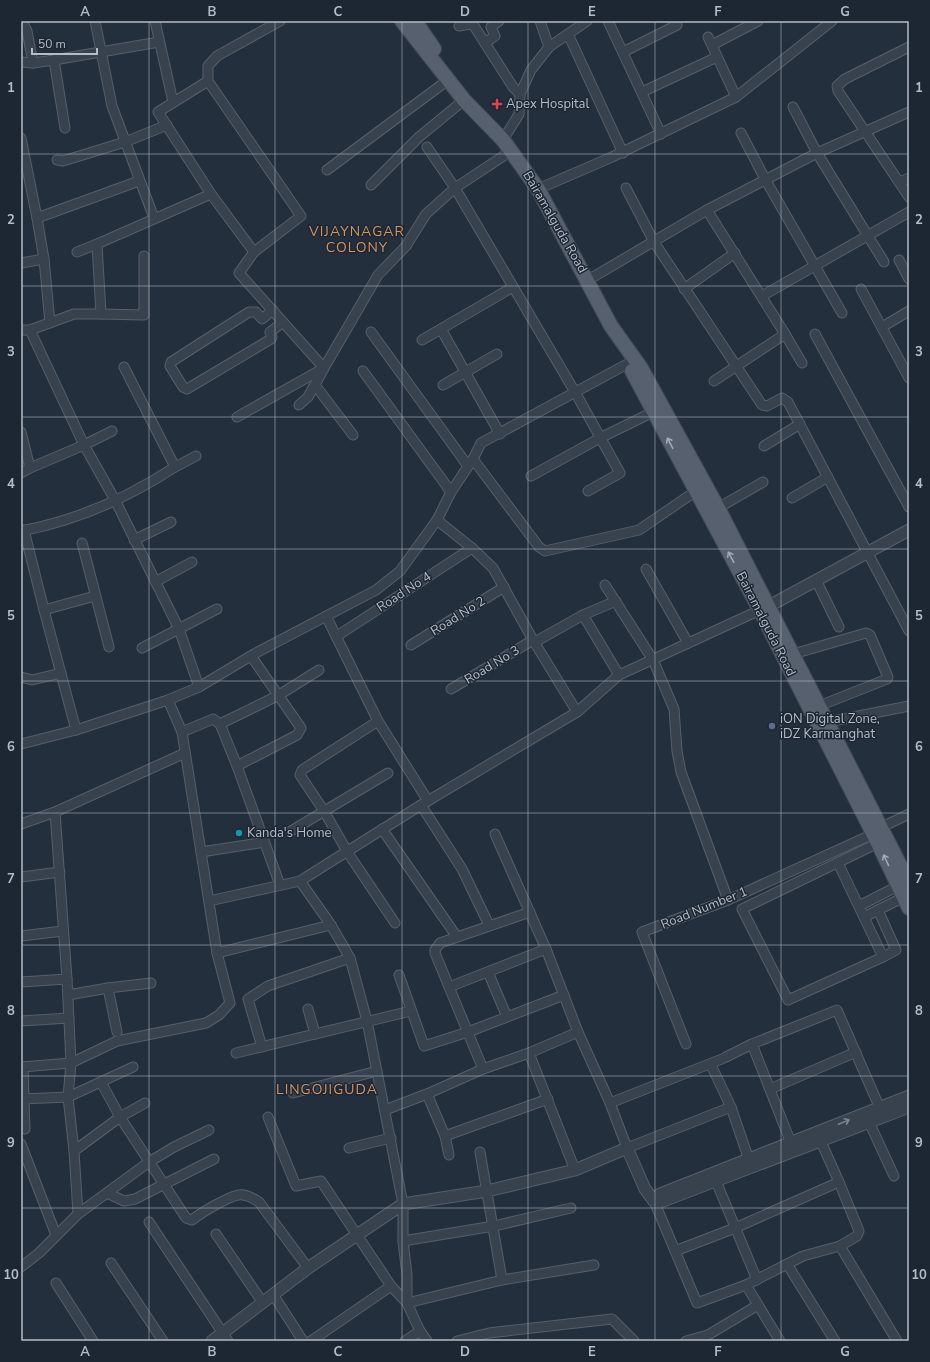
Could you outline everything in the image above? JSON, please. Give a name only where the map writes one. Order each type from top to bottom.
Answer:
[{"type":"main road","name":"Bairamalguda Road","points":[[402,21],[464,100],[507,145],[538,189],[621,341],[641,368],[718,508],[764,608],[878,835]]},
{"type":"main road","name":"Bairamalguda Road","points":[[415,21],[470,95],[477,112]]},
{"type":"main road","name":"Bairamalguda Road","points":[[621,341],[629,363],[653,412],[696,491],[764,608],[793,654],[820,706],[905,893]]},
{"type":"street","points":[[22,21],[27,31],[33,63]]},
{"type":"street","points":[[95,21],[112,106],[154,218]]},
{"type":"street","points":[[156,21],[159,42],[173,102]]},
{"type":"street","points":[[280,21],[217,56],[208,66],[208,81],[301,216],[254,252],[239,273],[324,368]]},
{"type":"street","points":[[485,44],[495,36],[491,27],[499,21]]},
{"type":"street","points":[[540,21],[549,47]]},
{"type":"street","points":[[299,406],[308,397],[378,275],[406,246],[426,214],[507,145],[519,114],[520,94],[531,70],[549,47],[587,21]]},
{"type":"street","points":[[608,21],[661,134]]},
{"type":"street","points":[[712,45],[758,21]]},
{"type":"street","points":[[538,189],[623,152],[736,97],[829,22]]},
{"type":"street","points":[[459,26],[471,24],[513,87],[520,94]]},
{"type":"street","points":[[623,52],[677,25]]},
{"type":"street","points":[[568,34],[623,152]]},
{"type":"street","points":[[708,36],[736,97]]},
{"type":"street","points":[[21,62],[33,63],[54,60],[159,42]]},
{"type":"street","points":[[909,47],[845,79],[837,86],[838,91],[909,197]]},
{"type":"street","points":[[642,92],[717,57]]},
{"type":"street","points":[[54,60],[65,128]]},
{"type":"street","points":[[326,170],[448,80]]},
{"type":"street","points":[[208,81],[158,112],[212,194],[254,252]]},
{"type":"street","points":[[371,185],[419,137],[464,100]]},
{"type":"street","points":[[793,107],[817,153],[884,262]]},
{"type":"street","points":[[588,280],[707,210],[817,153],[909,112]]},
{"type":"street","points":[[57,160],[63,161],[125,142],[167,125]]},
{"type":"street","points":[[741,133],[765,180],[816,265],[842,313]]},
{"type":"street","points":[[21,138],[38,218],[50,323]]},
{"type":"street","points":[[427,147],[455,188],[575,392],[620,473],[588,491]]},
{"type":"street","points":[[899,182],[909,178]]},
{"type":"street","points":[[38,218],[139,180]]},
{"type":"street","points":[[626,188],[654,242],[684,289],[764,406],[779,399],[785,400],[800,424],[909,631]]},
{"type":"street","points":[[76,252],[212,194]]},
{"type":"street","points":[[707,210],[762,296],[802,363]]},
{"type":"street","points":[[762,296],[909,212]]},
{"type":"street","points":[[97,244],[101,314]]},
{"type":"street","points":[[684,289],[735,253]]},
{"type":"street","points":[[144,256],[144,315],[74,314],[26,330],[84,445],[115,500],[179,629],[199,686]]},
{"type":"street","points":[[21,263],[44,260]]},
{"type":"street","points":[[899,260],[909,279]]},
{"type":"street","points":[[422,340],[513,287]]},
{"type":"street","points":[[861,289],[908,373]]},
{"type":"street","points":[[273,310],[262,319],[256,312],[249,312],[171,362],[170,366],[183,387],[187,388],[271,339],[272,337],[270,332],[283,322]]},
{"type":"street","points":[[882,328],[909,311]]},
{"type":"street","points":[[441,329],[500,434]]},
{"type":"street","points":[[371,332],[470,463],[539,547],[545,551],[639,530],[696,491]]},
{"type":"street","points":[[714,382],[785,334]]},
{"type":"street","points":[[815,334],[909,507]]},
{"type":"street","points":[[443,385],[497,354]]},
{"type":"street","points":[[21,744],[76,730],[168,700],[199,686],[251,656],[376,590],[400,571],[437,520],[451,492],[481,443],[629,363]]},
{"type":"street","points":[[124,367],[175,467]]},
{"type":"street","points":[[237,417],[324,368]]},
{"type":"street","points":[[363,371],[451,492]]},
{"type":"street","points":[[315,385],[353,435]]},
{"type":"street","points":[[531,476],[600,438],[653,412]]},
{"type":"street","points":[[764,446],[800,424]]},
{"type":"street","points":[[21,473],[112,431]]},
{"type":"street","points":[[21,432],[30,468]]},
{"type":"street","points":[[76,730],[23,530],[75,516],[115,500],[157,479],[196,456]]},
{"type":"street","points":[[792,498],[828,477]]},
{"type":"street","points":[[718,508],[763,482]]},
{"type":"street","points":[[437,520],[472,548],[493,568],[534,641],[577,712]]},
{"type":"street","points":[[134,540],[170,522]]},
{"type":"street","points":[[209,901],[300,881],[348,853],[382,829],[577,712],[619,675],[764,608],[909,530]]},
{"type":"street","points":[[82,543],[109,647]]},
{"type":"street","name":"Road No 4","points":[[337,636],[472,548]]},
{"type":"street","points":[[155,582],[192,562]]},
{"type":"street","points":[[646,569],[688,643]]},
{"type":"street","points":[[816,580],[839,627]]},
{"type":"street","points":[[605,584],[653,660],[674,709],[677,751],[681,772],[728,900]]},
{"type":"street","name":"Road No 2","points":[[411,645],[504,587]]},
{"type":"street","points":[[44,610],[95,596]]},
{"type":"street","name":"Road No 3","points":[[451,689],[534,641],[583,615],[616,601]]},
{"type":"street","points":[[142,648],[217,609]]},
{"type":"street","points":[[583,615],[619,675]]},
{"type":"street","points":[[326,616],[378,721],[462,869],[489,925]]},
{"type":"street","points":[[793,654],[868,632],[870,634],[888,677],[887,680],[820,706]]},
{"type":"street","points":[[237,766],[272,749],[300,732],[301,728],[251,656]]},
{"type":"street","points":[[220,724],[279,695],[319,670]]},
{"type":"street","points":[[21,677],[32,680],[61,673]]},
{"type":"street","points":[[168,700],[182,732],[217,953],[230,1003]]},
{"type":"street","points":[[828,722],[909,706]]},
{"type":"street","points":[[182,732],[208,719],[213,719],[220,724],[237,766],[280,885]]},
{"type":"street","points":[[378,721],[301,771],[301,776],[324,811],[348,853],[395,923]]},
{"type":"street","points":[[21,824],[55,812],[185,753]]},
{"type":"street","points":[[291,831],[388,773]]},
{"type":"street","points":[[55,812],[68,995],[71,1063],[68,1097],[74,1151],[78,1214]]},
{"type":"street","points":[[878,910],[896,950],[884,957],[788,1000],[742,911],[743,909],[838,862],[909,814]]},
{"type":"street","points":[[382,829],[457,937]]},
{"type":"street","points":[[495,834],[546,949],[578,1032],[610,1103],[627,1148],[645,1189],[654,1201],[697,1303],[746,1285],[803,1256],[840,1246],[855,1239],[858,1231],[839,1182],[818,1136]]},
{"type":"street","name":"Road Number 1","points":[[686,1044],[642,932],[728,900],[878,835]]},
{"type":"street","points":[[201,852],[259,843]]},
{"type":"street","points":[[838,862],[884,957]]},
{"type":"street","points":[[21,877],[60,872]]},
{"type":"street","points":[[300,881],[331,925],[350,958],[367,1021],[403,1204],[403,1241],[407,1275],[407,1303]]},
{"type":"street","points":[[859,906],[905,893]]},
{"type":"street","points":[[864,917],[905,893]]},
{"type":"street","points":[[483,1069],[435,950],[440,943],[530,912]]},
{"type":"street","points":[[217,953],[331,925]]},
{"type":"street","points":[[21,936],[64,931]]},
{"type":"street","points":[[450,987],[546,949]]},
{"type":"street","points":[[25,1129],[22,1099],[22,1067],[71,1063],[117,1041],[206,1023],[219,1015],[230,1003],[248,999],[268,986],[350,958]]},
{"type":"street","points":[[488,972],[507,1017]]},
{"type":"street","points":[[399,975],[424,1046],[468,1032],[564,995]]},
{"type":"street","points":[[21,982],[67,979]]},
{"type":"street","points":[[68,995],[108,988],[151,983]]},
{"type":"street","points":[[108,988],[117,1032]]},
{"type":"street","points":[[248,999],[262,1047]]},
{"type":"street","points":[[308,1009],[315,1034]]},
{"type":"street","points":[[610,1103],[711,1065],[752,1044],[838,1010],[881,1112]]},
{"type":"street","points":[[236,1053],[411,1011]]},
{"type":"street","points":[[21,1021],[69,1018]]},
{"type":"street","points":[[385,1110],[427,1094],[483,1069],[529,1053],[578,1032]]},
{"type":"street","points":[[752,1044],[791,1143]]},
{"type":"street","points":[[770,1088],[856,1052]]},
{"type":"street","points":[[529,1053],[575,1170]]},
{"type":"street","points":[[711,1065],[731,1107],[749,1160]]},
{"type":"street","points":[[22,1099],[68,1097],[133,1067]]},
{"type":"street","points":[[293,1093],[377,1071]]},
{"type":"street","points":[[101,1082],[120,1118],[164,1186],[189,1220],[192,1220],[205,1211],[238,1195],[253,1198],[259,1202],[308,1268]]},
{"type":"street","points":[[427,1094],[445,1136],[449,1155]]},
{"type":"street","points":[[654,1201],[663,1201],[716,1181],[818,1136],[881,1112],[909,1096]]},
{"type":"street","points":[[445,1136],[548,1099]]},
{"type":"street","points":[[74,1151],[120,1118],[145,1104]]},
{"type":"street","points":[[212,1341],[225,1337],[263,1303],[274,1296],[308,1268],[356,1234],[403,1204],[487,1191],[575,1170],[731,1107]]},
{"type":"street","points":[[654,1201],[660,1194],[791,1143],[869,1122],[881,1112],[909,1107]]},
{"type":"street","points":[[268,1117],[296,1186],[321,1182],[391,1286],[407,1303],[420,1331],[427,1341]]},
{"type":"street","points":[[869,1122],[894,1176]]},
{"type":"street","points":[[21,1267],[39,1253],[78,1214],[149,1162],[174,1146],[209,1130]]},
{"type":"street","points":[[349,1148],[390,1138]]},
{"type":"street","points":[[21,1144],[56,1235]]},
{"type":"street","points":[[480,1152],[494,1226],[502,1280]]},
{"type":"street","points":[[107,1193],[129,1201],[164,1186],[214,1160]]},
{"type":"street","points":[[716,1181],[757,1280]]},
{"type":"street","points":[[675,1251],[735,1228],[839,1182]]},
{"type":"street","points":[[403,1241],[494,1226],[571,1208]]},
{"type":"street","points":[[149,1222],[225,1337]]},
{"type":"street","points":[[216,1234],[263,1303]]},
{"type":"street","points":[[840,1246],[897,1341]]},
{"type":"street","points":[[111,1263],[163,1341]]},
{"type":"street","points":[[788,1264],[835,1341]]},
{"type":"street","points":[[407,1303],[502,1280],[594,1265]]},
{"type":"street","points":[[56,1283],[93,1341]]},
{"type":"street","points":[[746,1285],[780,1341]]},
{"type":"street","points":[[311,1341],[391,1286]]},
{"type":"street","points":[[274,1296],[303,1341]]},
{"type":"street","points":[[686,1341],[710,1338],[758,1305]]},
{"type":"street","points":[[457,1341],[612,1319],[634,1341]]},
{"type":"street","points":[[405,1341],[420,1331]]},
{"type":"place","name":"Apex Hospital","points":[[497,104]]},
{"type":"place","name":"iON Digital Zone, iDZ Karmanghat","points":[[772,726]]},
{"type":"place","name":"Kanda's Home","points":[[239,833]]},
{"type":"district","name":"VIJAYNAGAR COLONY","points":[[357,240]]},
{"type":"district","name":"LINGOJIGUDA","points":[[327,1089]]}]
